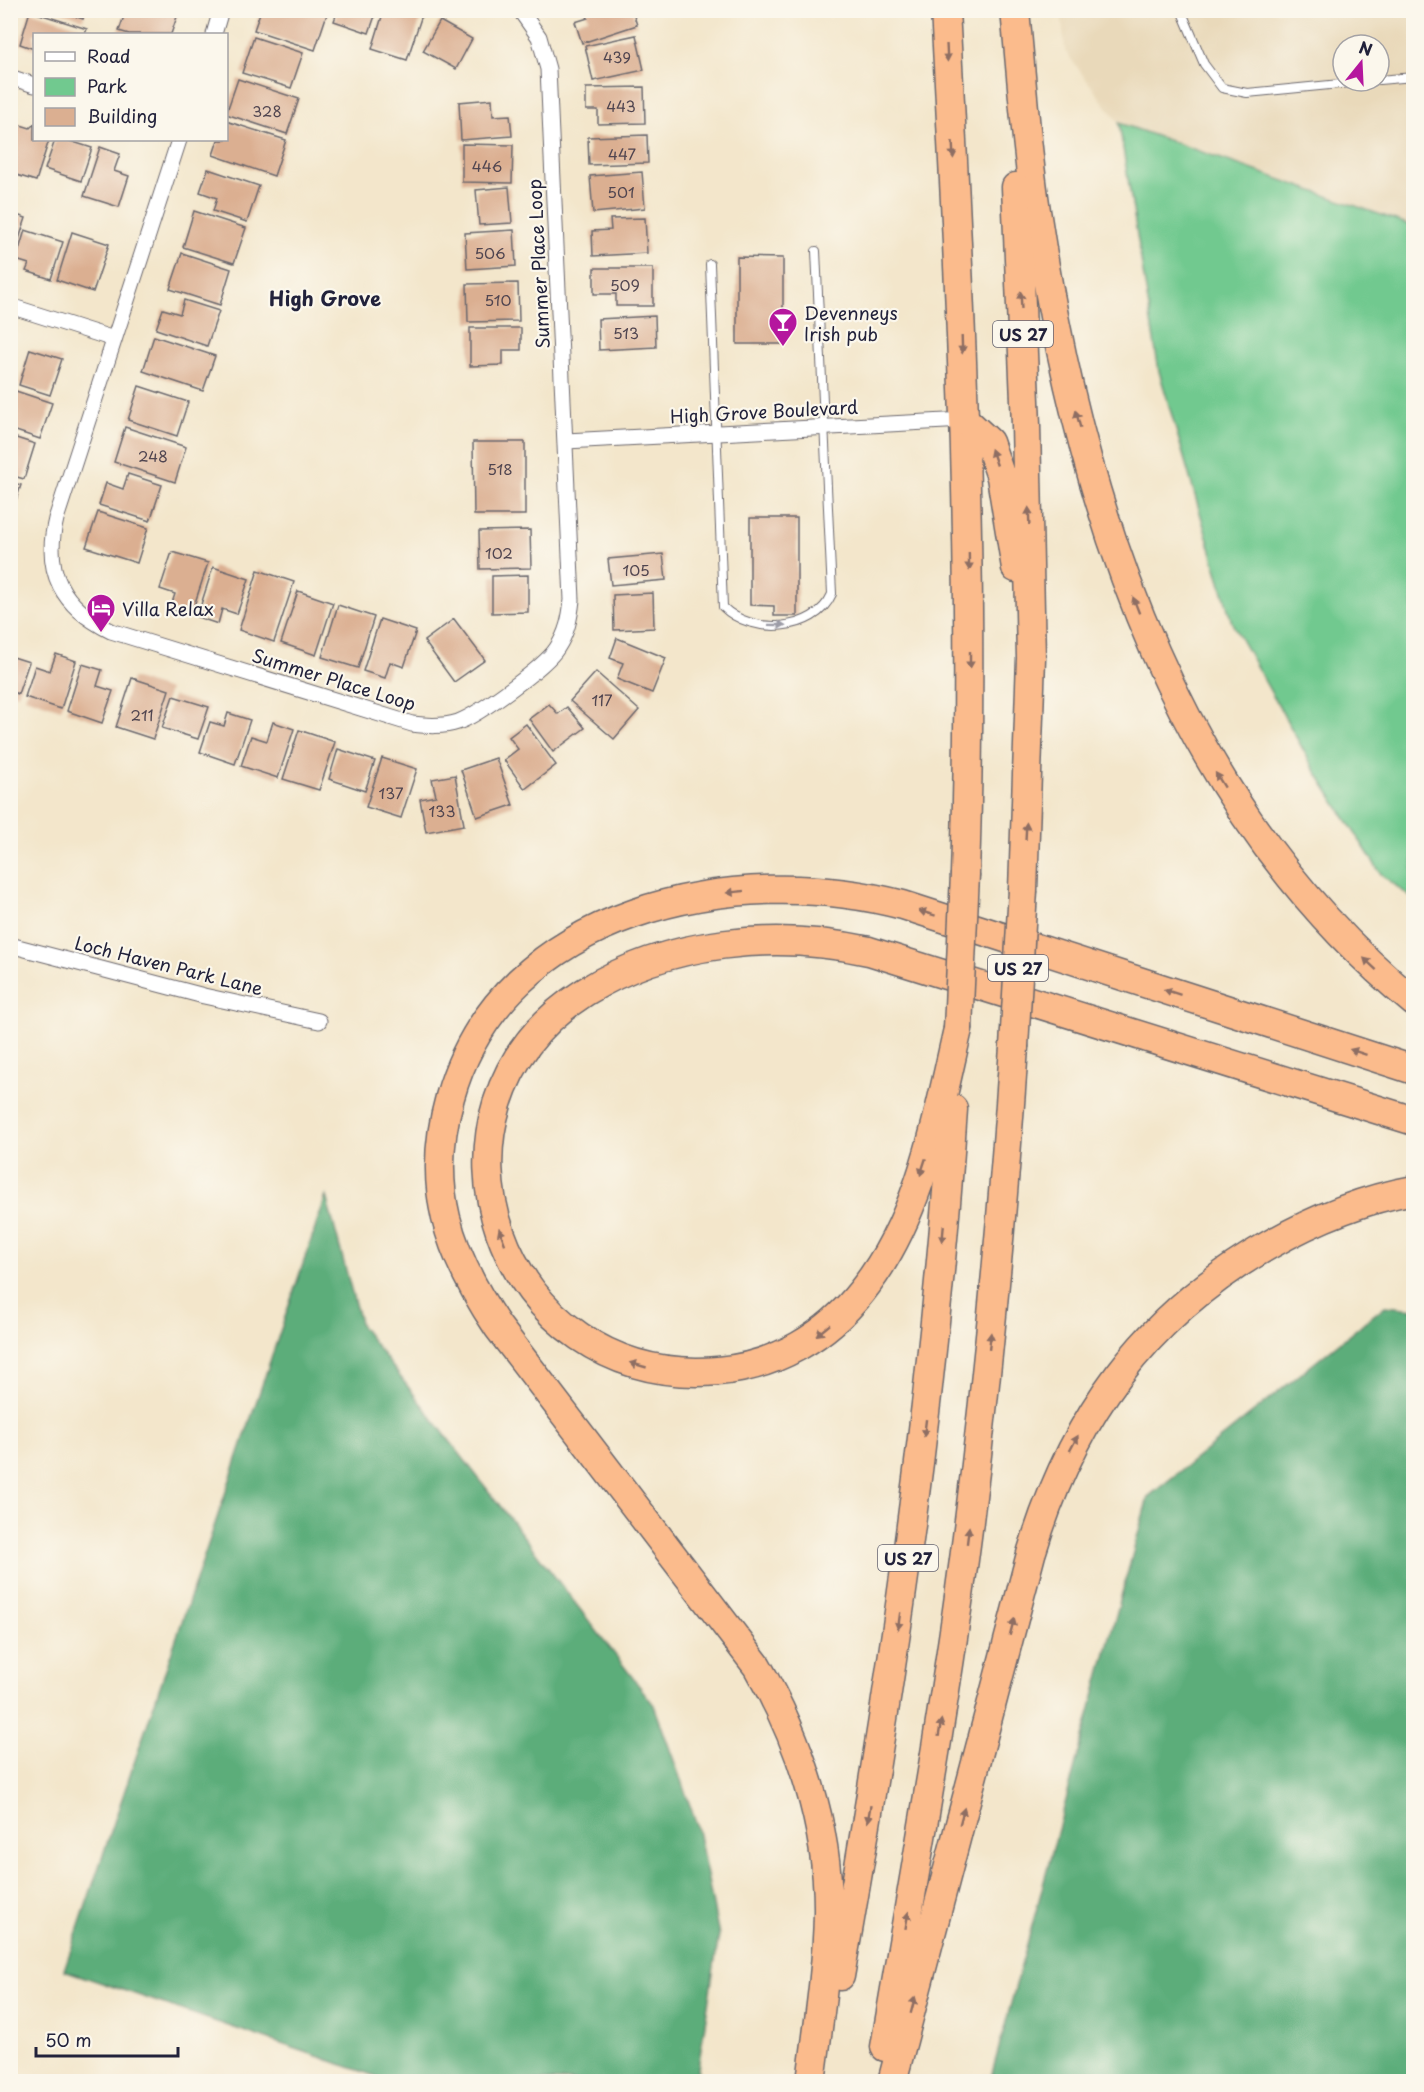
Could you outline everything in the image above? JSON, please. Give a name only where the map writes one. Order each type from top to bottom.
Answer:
[{"type":"highway","name":"US 27","points":[[822,2082],[883,1729],[913,1526],[936,1317],[958,1029],[965,874],[970,658],[965,420],[945,10]]},
{"type":"highway","name":"US 27","points":[[879,2082],[938,1738],[967,1537],[995,1286],[1014,1047],[1023,890],[1031,658],[1026,424],[1009,10]]},
{"type":"highway","points":[[1015,10],[1031,178],[1061,350],[1094,477],[1126,577],[1146,630],[1191,729],[1252,828],[1285,873],[1329,925],[1413,1002]]},
{"type":"highway","points":[[965,420],[989,442],[1001,477],[1031,658]]},
{"type":"highway","points":[[811,2082],[828,1911],[821,1835],[802,1759],[789,1725],[757,1666],[498,1327],[477,1295],[458,1259],[442,1199],[442,1140],[453,1086],[476,1036],[503,998],[527,974],[571,943],[607,925],[645,910],[704,896],[764,889],[802,889],[862,896],[903,905],[1413,1070]]},
{"type":"highway","points":[[958,1029],[925,1162],[901,1227],[883,1260],[850,1305],[818,1335],[792,1350],[760,1364],[731,1370],[699,1373],[667,1372],[635,1365],[604,1352],[574,1335],[549,1313],[514,1266],[495,1216],[489,1170],[496,1112],[507,1080],[519,1059],[548,1020],[596,986],[638,966],[721,945],[786,940],[828,943],[869,951],[1413,1121]]},
{"type":"highway","points":[[892,2082],[1031,1554],[1054,1486],[1085,1422],[1132,1356],[1185,1302],[1216,1278],[1290,1233],[1328,1215],[1413,1190]]},
{"type":"street","points":[[214,33],[221,10]]},
{"type":"street","name":"Summer Place Loop","points":[[179,141],[52,536],[54,571],[68,600],[94,623],[111,631],[412,724],[441,726],[469,717],[545,663],[564,636],[572,600],[548,69],[539,37],[519,10]]},
{"type":"street","points":[[10,77],[33,85]]},
{"type":"street","points":[[10,306],[114,339]]},
{"type":"street","name":"High Grove Boulevard","points":[[566,441],[965,420]]},
{"type":"street","name":"Loch Haven Park Lane","points":[[10,945],[204,996],[319,1021]]},
{"type":"lane","points":[[1181,10],[1204,64],[1222,88],[1247,93],[1331,85]]},
{"type":"lane","points":[[1411,10],[1413,38]]},
{"type":"lane","points":[[1391,79],[1413,77]]},
{"type":"lane","points":[[710,264],[723,607],[733,617],[746,621],[787,625],[806,621],[820,612],[832,594],[816,251]]},
{"type":"shaded area","points":[[1061,11],[1413,11],[1413,226],[1119,123],[1065,51]]},
{"type":"green space","points":[[1119,123],[1413,226],[1413,899],[1381,874],[1313,767],[1232,623],[1159,371]]},
{"type":"green space","points":[[326,1196],[361,1326],[654,1705],[697,1825],[719,1935],[696,2081],[390,2081],[64,1970]]},
{"type":"green space","points":[[1385,1306],[1414,1309],[1413,2081],[990,2081],[1148,1497]]},
{"type":"building","points":[[57,10],[86,10],[83,19]]},
{"type":"building","points":[[126,10],[179,11],[171,33],[119,31]]},
{"type":"building","points":[[261,10],[315,10],[327,14],[315,50],[254,30]]},
{"type":"building","points":[[338,10],[377,10],[369,33],[334,21]]},
{"type":"building","points":[[384,10],[400,14],[401,10],[423,12],[407,60],[372,49]]},
{"type":"building","points":[[586,10],[632,10],[637,25],[582,43],[575,22],[588,18]]},
{"type":"building","points":[[30,11],[87,29],[85,33],[33,33],[33,49],[20,44]]},
{"type":"building","points":[[440,21],[472,39],[456,69],[423,51]]},
{"type":"building","points":[[636,35],[644,70],[593,81],[585,46]]},
{"type":"building","points":[[254,37],[303,53],[291,88],[242,73]]},
{"type":"building","points":[[238,79],[299,99],[287,134],[228,115]]},
{"type":"building","points":[[644,87],[645,123],[598,124],[598,110],[586,110],[586,88]]},
{"type":"building","points":[[492,99],[493,116],[510,115],[512,136],[461,140],[459,102]]},
{"type":"building","points":[[228,122],[286,140],[274,176],[213,155],[218,141],[228,141]]},
{"type":"building","points":[[14,123],[30,128],[33,125],[33,141],[49,141],[36,181],[10,173],[10,136]]},
{"type":"building","points":[[647,135],[648,163],[589,165],[588,137]]},
{"type":"building","points":[[55,141],[70,141],[92,148],[81,181],[45,169]]},
{"type":"building","points":[[462,144],[513,145],[512,183],[462,182]]},
{"type":"building","points":[[100,147],[120,154],[114,171],[129,176],[119,207],[84,196]]},
{"type":"building","points":[[208,169],[259,186],[247,222],[213,211],[217,198],[200,192]]},
{"type":"building","points":[[642,172],[645,208],[593,213],[590,176]]},
{"type":"building","points":[[509,187],[512,223],[479,225],[476,190]]},
{"type":"building","points":[[194,211],[246,228],[234,263],[183,247]]},
{"type":"building","points":[[10,213],[26,218],[15,251],[10,250]]},
{"type":"building","points":[[645,218],[647,253],[593,256],[592,231],[611,230],[610,219]]},
{"type":"building","points":[[25,230],[63,242],[51,279],[26,271],[29,264],[16,260]]},
{"type":"building","points":[[514,230],[516,266],[467,269],[465,233]]},
{"type":"building","points":[[72,232],[109,244],[93,292],[57,280]]},
{"type":"building","points":[[182,253],[231,269],[220,305],[170,289]]},
{"type":"building","points":[[737,257],[783,258],[783,344],[737,344]]},
{"type":"building","points":[[594,268],[653,268],[653,306],[616,306],[616,294],[594,294]]},
{"type":"building","points":[[518,283],[519,321],[468,322],[467,284]]},
{"type":"building","points":[[184,300],[219,311],[207,346],[156,329],[163,309],[180,314]]},
{"type":"building","points":[[655,316],[656,347],[599,350],[598,319]]},
{"type":"building","points":[[470,328],[521,328],[521,350],[503,350],[503,365],[470,366]]},
{"type":"building","points":[[154,336],[215,356],[203,391],[143,371]]},
{"type":"building","points":[[30,349],[62,359],[50,395],[19,385]]},
{"type":"building","points":[[139,386],[188,402],[177,436],[128,420]]},
{"type":"building","points":[[10,389],[52,403],[40,439],[10,429]]},
{"type":"building","points":[[125,427],[186,447],[175,482],[114,462]]},
{"type":"building","points":[[10,436],[35,444],[24,479],[10,475]]},
{"type":"building","points":[[473,442],[525,442],[525,515],[474,515]]},
{"type":"building","points":[[128,474],[162,485],[150,521],[99,505],[106,483],[123,489]]},
{"type":"building","points":[[10,482],[21,485],[11,516],[10,516]]},
{"type":"building","points":[[98,512],[148,528],[137,563],[86,547]]},
{"type":"building","points":[[750,518],[797,518],[797,616],[774,616],[774,606],[750,605]]},
{"type":"building","points":[[530,530],[531,568],[480,569],[479,531]]},
{"type":"building","points":[[172,552],[208,563],[191,615],[170,609],[175,594],[160,589]]},
{"type":"building","points":[[663,554],[666,580],[611,585],[608,559]]},
{"type":"building","points":[[213,567],[249,579],[237,614],[222,609],[218,624],[197,617]]},
{"type":"building","points":[[258,570],[294,582],[274,642],[239,630]]},
{"type":"building","points":[[528,575],[528,612],[492,613],[492,576]]},
{"type":"building","points":[[298,591],[333,603],[316,655],[281,643]]},
{"type":"building","points":[[653,593],[654,628],[614,630],[613,595]]},
{"type":"building","points":[[338,605],[374,617],[358,668],[322,657]]},
{"type":"building","points":[[380,619],[416,631],[404,667],[390,662],[385,678],[363,671]]},
{"type":"building","points":[[454,619],[485,660],[454,682],[424,641]]},
{"type":"building","points":[[617,638],[666,658],[652,693],[617,679],[623,663],[610,658]]},
{"type":"building","points":[[56,654],[76,661],[61,709],[25,697],[35,666],[50,671]]},
{"type":"building","points":[[10,656],[29,662],[18,694],[10,691]]},
{"type":"building","points":[[82,664],[102,670],[97,686],[113,691],[102,723],[67,711]]},
{"type":"building","points":[[596,672],[639,710],[614,739],[570,701]]},
{"type":"building","points":[[132,678],[169,690],[153,739],[116,727]]},
{"type":"building","points":[[173,696],[209,707],[198,739],[162,728]]},
{"type":"building","points":[[549,704],[558,714],[567,707],[585,728],[553,752],[529,719]]},
{"type":"building","points":[[228,713],[250,720],[235,764],[200,752],[210,722],[224,726]]},
{"type":"building","points":[[273,722],[294,729],[278,778],[241,766],[251,736],[267,741]]},
{"type":"building","points":[[526,724],[556,765],[525,789],[504,760],[518,749],[509,737]]},
{"type":"building","points":[[299,730],[335,742],[319,790],[283,779]]},
{"type":"building","points":[[338,749],[375,761],[365,791],[329,779]]},
{"type":"building","points":[[382,758],[417,769],[401,818],[366,807]]},
{"type":"building","points":[[496,758],[513,805],[477,817],[461,770]]},
{"type":"building","points":[[455,775],[464,825],[426,832],[420,799],[436,796],[432,779]]},
{"type":"place","name":"Devenneys Irish pub","points":[[783,348]]},
{"type":"place","name":"Villa Relax","points":[[101,634]]},
{"type":"district","name":"High Grove","points":[[325,298]]}]
